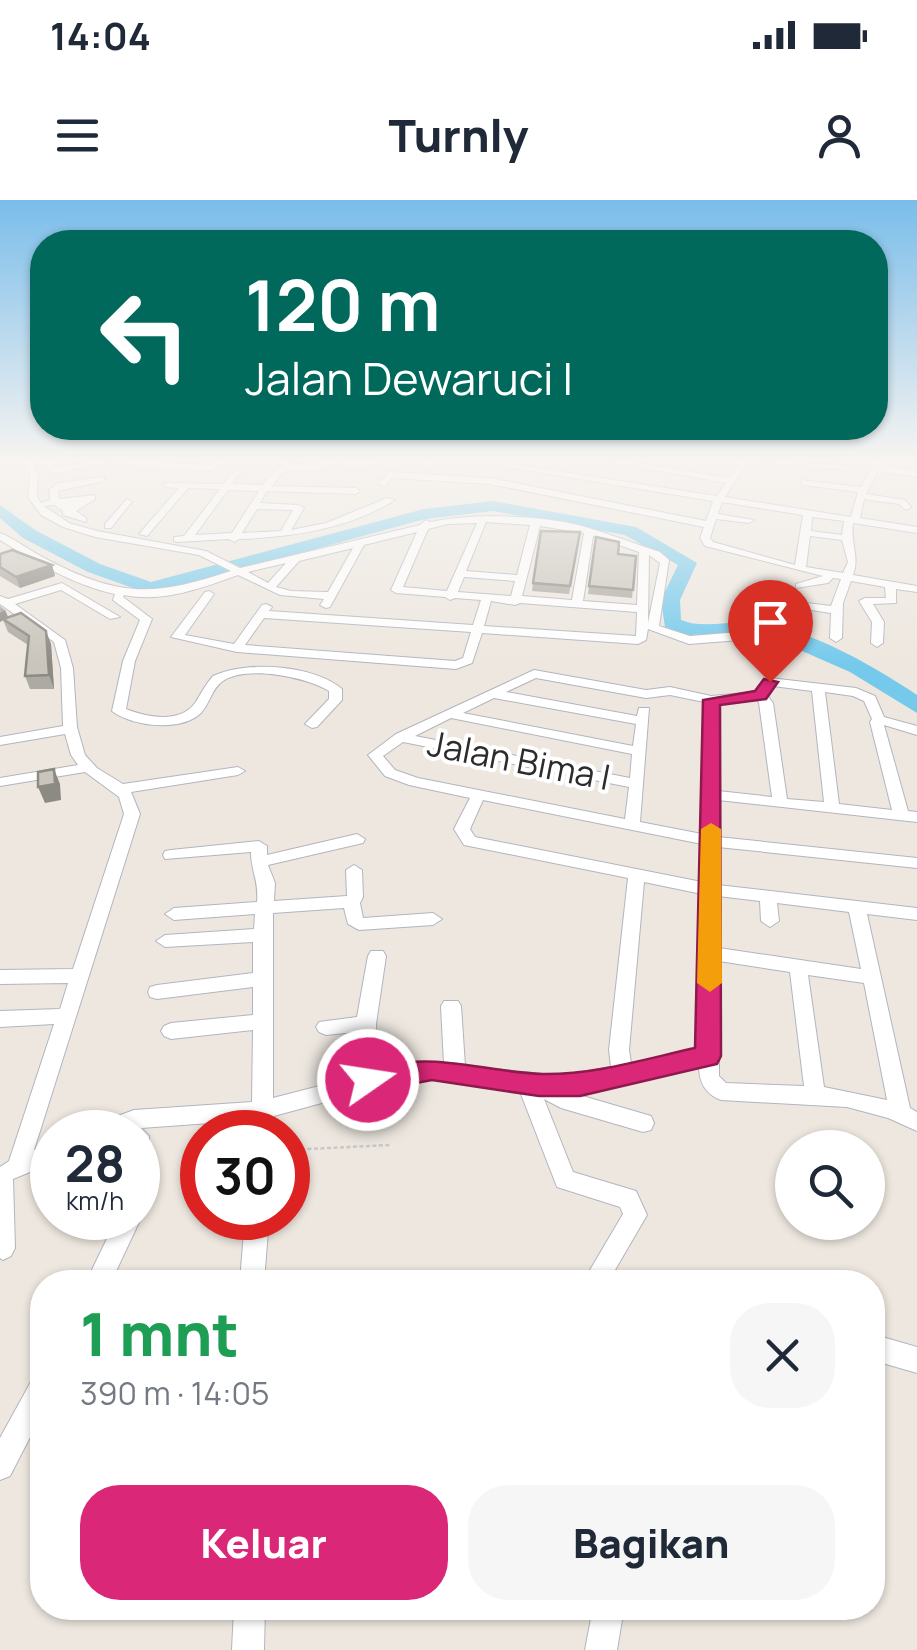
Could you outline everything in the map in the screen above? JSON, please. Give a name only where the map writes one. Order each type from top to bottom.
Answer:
[{"type":"street","points":[[77,529],[212,558],[274,589],[332,596]]},
{"type":"street","points":[[120,529],[188,539],[234,540],[303,529]]},
{"type":"street","points":[[144,534],[149,529]]},
{"type":"street","points":[[188,539],[195,529]]},
{"type":"street","points":[[234,540],[241,529]]},
{"type":"street","points":[[284,534],[287,529]]},
{"type":"street","points":[[0,536],[119,594],[156,596],[236,571],[405,529]]},
{"type":"street","points":[[423,529],[396,590],[486,600],[641,609]]},
{"type":"street","points":[[450,597],[479,529]]},
{"type":"street","points":[[515,602],[534,529]]},
{"type":"street","points":[[575,529],[644,550],[665,562],[653,628],[690,640],[740,636]]},
{"type":"street","points":[[709,529],[706,541],[772,562],[917,589]]},
{"type":"street","points":[[800,568],[807,529]]},
{"type":"street","points":[[836,638],[836,610],[853,562],[846,538],[849,529]]},
{"type":"street","points":[[879,541],[884,529]]},
{"type":"street","points":[[578,606],[589,531]]},
{"type":"street","points":[[807,533],[846,538]]},
{"type":"street","points":[[319,618],[362,540]]},
{"type":"street","points":[[261,614],[638,640],[644,550]]},
{"type":"street","points":[[238,648],[295,559]]},
{"type":"street","points":[[756,574],[772,562]]},
{"type":"street","points":[[461,574],[520,578]]},
{"type":"street","points":[[800,586],[824,581],[831,574]]},
{"type":"street","points":[[877,643],[878,622],[865,601],[892,601],[890,585]]},
{"type":"street","points":[[4,601],[62,586],[114,617]]},
{"type":"street","points":[[119,594],[117,598],[146,619],[129,662],[119,711],[136,720],[174,718],[193,713],[219,677],[235,673],[300,674],[336,689],[335,700],[312,724]]},
{"type":"street","points":[[209,594],[176,637],[238,648],[456,665],[468,660],[486,600]]},
{"type":"street","points":[[4,601],[51,632],[63,648],[69,729],[86,768],[123,789],[132,800],[132,814],[66,1016],[6,1173],[4,1248]]},
{"type":"street","points":[[798,605],[836,610]]},
{"type":"street","points":[[14,622],[29,617]]},
{"type":"street","points":[[710,794],[909,816],[881,720],[867,696],[770,682],[760,695],[711,700],[670,691],[646,694],[534,674],[378,750],[380,762],[400,779],[711,840],[917,863]]},
{"type":"street","points":[[818,688],[832,808]]},
{"type":"street","points":[[493,694],[643,721]]},
{"type":"street","points":[[632,825],[646,694]]},
{"type":"street","points":[[760,695],[766,702],[780,802]]},
{"type":"street","points":[[711,700],[708,1056],[713,1086],[720,1091],[814,1094],[908,1117],[871,977],[858,907]]},
{"type":"street","points":[[450,714],[639,750]]},
{"type":"street","points":[[881,720],[917,732]]},
{"type":"street","points":[[0,741],[69,729]]},
{"type":"street","name":"Jalan Bima I","points":[[401,737],[636,784]]},
{"type":"street","points":[[0,782],[86,768]]},
{"type":"street","points":[[123,789],[238,771]]},
{"type":"street","points":[[479,794],[462,829],[470,841],[636,878],[917,914]]},
{"type":"street","points":[[171,855],[258,854],[357,840]]},
{"type":"street","points":[[258,854],[267,883],[262,935],[263,1110]]},
{"type":"street","points":[[354,870],[355,896],[351,903],[354,920],[359,924],[433,919]]},
{"type":"street","points":[[622,1072],[619,1050],[636,878]]},
{"type":"street","points":[[768,897],[770,921]]},
{"type":"street","points":[[174,914],[351,903]]},
{"type":"street","points":[[165,940],[262,935]]},
{"type":"street","points":[[710,953],[871,977]]},
{"type":"street","points":[[368,1080],[366,1024],[377,956]]},
{"type":"street","points":[[798,967],[814,1094]]},
{"type":"street","points":[[0,977],[79,976]]},
{"type":"street","points":[[157,992],[264,978]]},
{"type":"street","points":[[451,1006],[455,1073]]},
{"type":"street","points":[[0,1018],[66,1016]]},
{"type":"street","points":[[171,1031],[265,1021]]},
{"type":"street","points":[[326,1028],[366,1024]]},
{"type":"street","points":[[291,1110],[368,1080],[418,1069],[533,1084],[580,1084],[708,1056]]},
{"type":"street","points":[[533,1084],[561,1099],[643,1123]]},
{"type":"street","points":[[533,1084],[559,1173],[578,1186],[628,1198],[633,1208],[635,1215],[601,1270]]},
{"type":"street","points":[[6,1173],[30,1163]]},
{"type":"street","points":[[104,1270],[118,1240]]},
{"type":"street","points":[[253,1270],[255,1240]]},
{"type":"street","points":[[885,1351],[917,1360]]},
{"type":"street","points":[[0,1466],[30,1410]]},
{"type":"street","points":[[248,1650],[249,1620]]},
{"type":"street","points":[[601,1650],[607,1620]]},
{"type":"path","points":[[310,1149],[390,1144]]},
{"type":"building","points":[[541,531],[580,532],[570,586],[533,583]]},
{"type":"building","points":[[596,537],[619,542],[618,554],[636,556],[633,590],[589,586]]},
{"type":"building","points":[[12,550],[52,565],[16,577],[0,567],[0,554]]},
{"type":"building","points":[[21,613],[46,631],[49,675],[25,676],[29,636],[3,619]]},
{"type":"building","points":[[54,769],[55,784],[38,787],[38,772]]},
{"type":"waterway","points":[[23,529],[94,568],[150,588],[370,529]]},
{"type":"waterway","points":[[617,529],[630,531],[688,563],[670,600],[672,623],[689,629],[740,627],[784,635],[858,667],[917,706]]},
{"type":"slow traffic","points":[[710,983],[711,829]]},
{"type":"route","points":[[368,1080],[432,1069],[539,1085],[580,1084],[708,1056],[711,700],[754,697],[763,693],[763,686],[770,682]]}]
